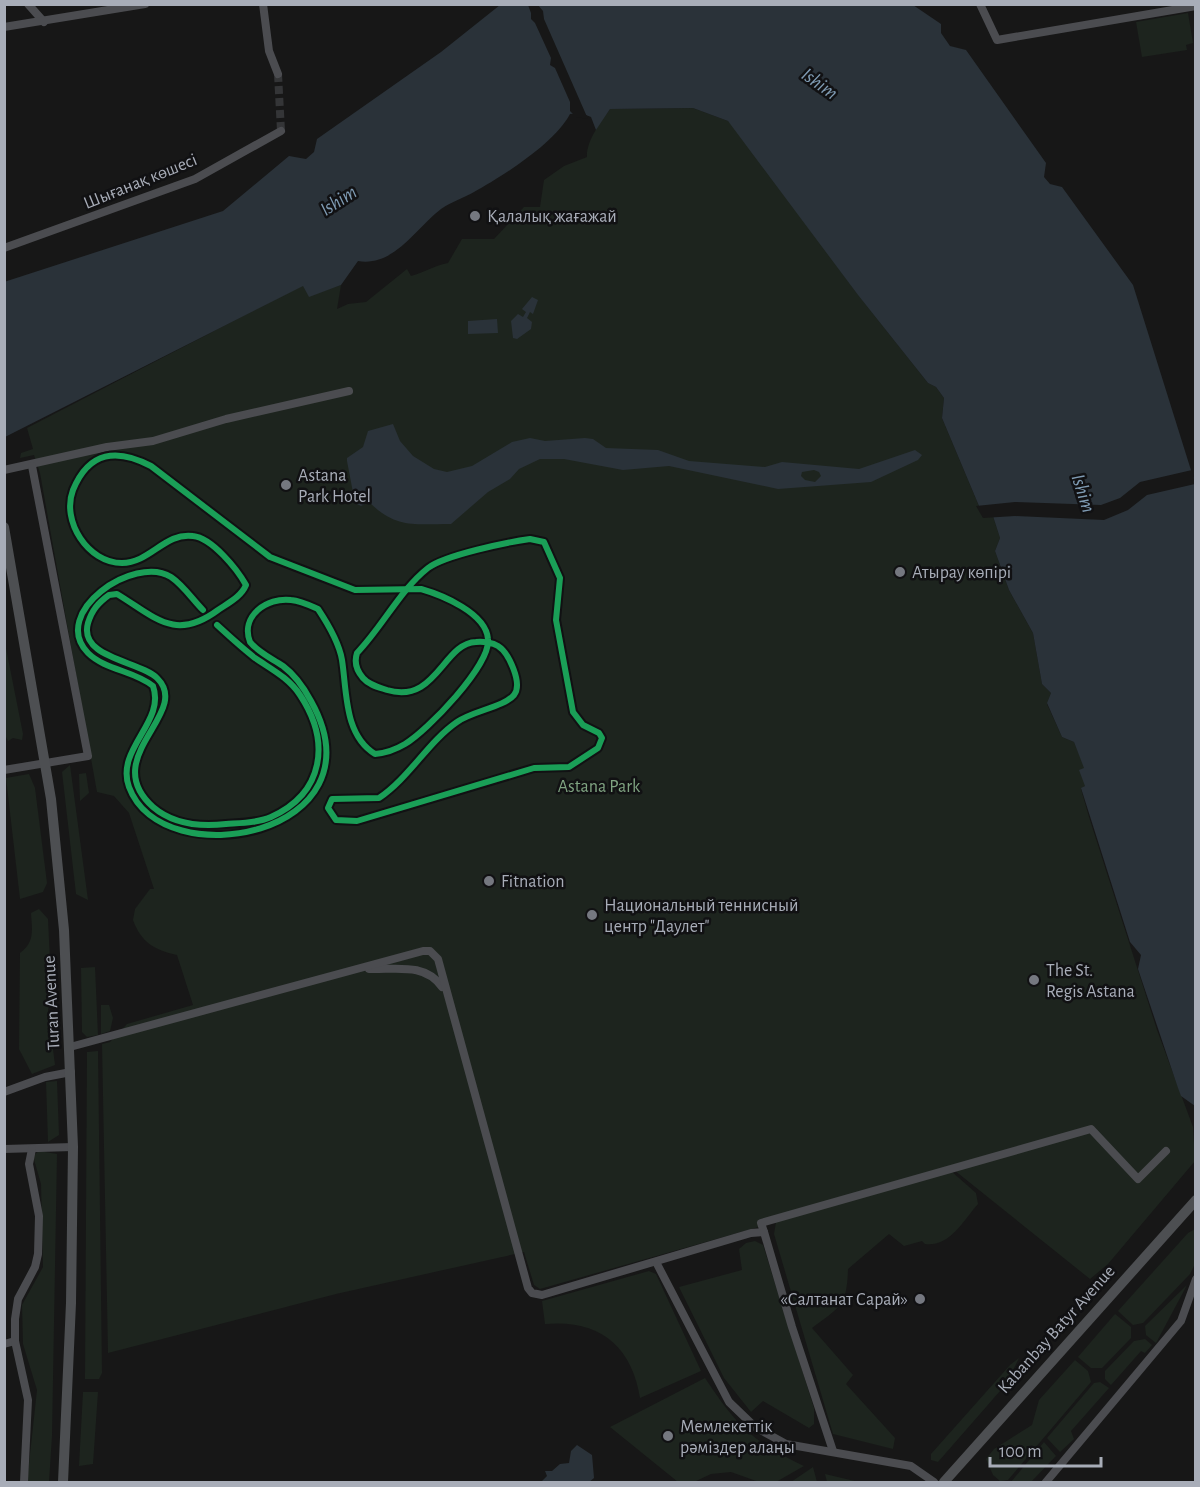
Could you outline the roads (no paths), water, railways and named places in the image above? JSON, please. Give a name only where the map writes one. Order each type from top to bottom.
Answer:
[{"type":"main road","name":"Turan Avenue","points":[[4,527],[57,839],[70,1047],[73,1146],[71,1303],[63,1482]]},
{"type":"main road","name":"Kabanbay Batyr Avenue","points":[[944,1482],[1113,1290],[1196,1200]]},
{"type":"street","points":[[28,4],[44,22]]},
{"type":"street","points":[[4,27],[145,4]]},
{"type":"street","points":[[263,4],[269,51],[278,74]]},
{"type":"street","points":[[980,4],[997,40],[1196,6]]},
{"type":"street","name":"Шығанақ көшесі","points":[[4,248],[195,179],[281,131]]},
{"type":"street","points":[[4,470],[32,466],[108,447],[153,441],[226,419],[349,391]]},
{"type":"street","points":[[4,770],[88,756],[32,466]]},
{"type":"street","points":[[70,1047],[430,951],[438,959],[528,1288],[532,1293],[542,1295],[751,1233],[764,1232]]},
{"type":"street","points":[[359,969],[410,969],[425,972],[440,984],[446,993]]},
{"type":"street","points":[[4,1092],[45,1077],[71,1072]]},
{"type":"street","points":[[833,1451],[761,1223],[1091,1129],[1137,1179],[1166,1151]]},
{"type":"street","points":[[4,1149],[73,1146]]},
{"type":"street","points":[[24,1482],[27,1400],[15,1341],[18,1299],[35,1267],[38,1254],[39,1216],[29,1164],[32,1149]]},
{"type":"street","points":[[656,1262],[729,1402],[755,1427],[786,1444],[910,1466],[934,1482]]},
{"type":"street","points":[[1046,1482],[1182,1321],[1196,1279]]},
{"type":"street","points":[[4,1344],[15,1341]]},
{"type":"water","name":"Ishim","points":[[500,5],[913,5],[941,24],[941,33],[950,46],[966,50],[1046,163],[1044,177],[1050,184],[1062,187],[1133,285],[1195,483],[1195,1106],[1181,1096],[1178,1088],[1138,969],[1141,955],[1130,942],[1081,788],[1085,786],[1079,770],[1084,768],[1074,742],[1062,737],[1047,703],[1051,693],[1042,684],[1033,633],[1009,590],[995,551],[1000,538],[992,513],[979,506],[942,418],[944,398],[936,387],[928,383],[858,295],[728,121],[693,108],[610,109],[596,130],[591,117],[581,113],[570,114],[553,136],[527,158],[486,185],[441,209],[393,252],[371,261],[358,261],[341,285],[309,297],[303,286],[5,437],[4,282],[223,211],[289,156],[306,159],[314,152],[317,139],[441,52]]},
{"type":"water","points":[[532,297],[538,300],[533,314],[530,312],[527,318],[532,322],[531,329],[517,339],[513,338],[511,321],[518,314],[523,317],[526,312],[522,309]]},
{"type":"water","points":[[497,319],[498,333],[468,334],[468,321]]},
{"type":"water","points":[[393,424],[400,441],[413,456],[434,469],[447,472],[472,466],[512,442],[530,438],[545,441],[585,438],[593,439],[606,448],[658,450],[689,461],[765,467],[782,462],[859,469],[915,450],[922,455],[918,460],[871,482],[778,489],[669,466],[623,470],[564,459],[540,459],[519,469],[510,479],[488,492],[451,524],[416,524],[388,517],[369,502],[361,506],[355,503],[347,458],[363,447],[368,431]],"holes":[[[814,470],[821,476],[815,482],[805,480],[801,476],[802,472]]]},
{"type":"water","points":[[577,1445],[592,1455],[594,1478],[589,1482],[541,1482],[547,1476],[545,1471],[552,1471],[560,1464],[569,1463],[571,1451]]},
{"type":"tunnel","points":[[278,74],[281,131]]},
{"type":"place","name":"Қалалық жағажай","points":[[475,216]]},
{"type":"place","name":"Astana Park Hotel","points":[[286,485]]},
{"type":"place","name":"Атырау көпірі","points":[[900,572]]},
{"type":"place","name":"Fitnation","points":[[489,881]]},
{"type":"place","name":"Национальный теннисный центр \"Даулет\"","points":[[592,915]]},
{"type":"place","name":"The St. Regis Astana","points":[[1034,980]]},
{"type":"place","name":"«Салтанат Сарай»","points":[[920,1299]]},
{"type":"place","name":"Мемлекеттік рәміздер алаңы","points":[[668,1436]]},
{"type":"park label","name":"Astana Park","points":[[599,786]]}]
